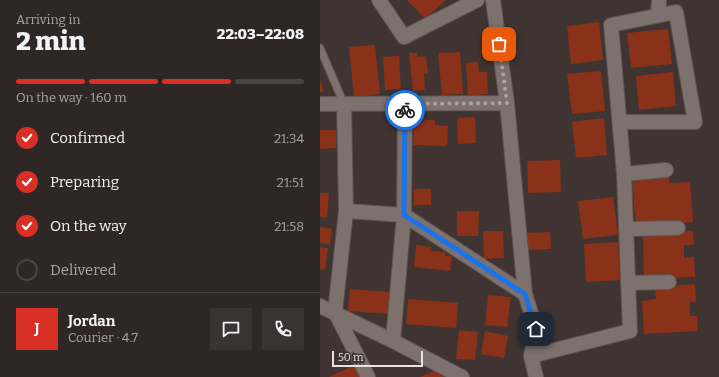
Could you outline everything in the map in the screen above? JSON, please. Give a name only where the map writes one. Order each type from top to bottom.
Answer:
[{"type":"street","points":[[379,0],[404,37],[477,0]]},
{"type":"street","points":[[493,0],[507,103],[525,294],[536,329],[531,356],[536,377]]},
{"type":"street","points":[[658,15],[659,0]]},
{"type":"street","points":[[531,356],[630,331],[624,174],[611,25],[676,12],[696,122],[620,122]]},
{"type":"street","points":[[320,104],[507,103]]},
{"type":"street","points":[[344,104],[346,211],[335,312],[368,377]]},
{"type":"street","points":[[393,341],[404,215],[405,104]]},
{"type":"street","points":[[624,174],[666,170]]},
{"type":"street","points":[[346,211],[404,215],[525,294]]},
{"type":"street","points":[[626,229],[678,228]]},
{"type":"street","points":[[628,283],[669,282]]},
{"type":"street","points":[[320,306],[335,312],[462,377]]},
{"type":"lane","points":[[320,48],[344,104]]},
{"type":"building","points":[[407,0],[446,0],[425,19]]},
{"type":"building","points":[[599,22],[603,60],[571,64],[567,26]]},
{"type":"building","points":[[668,29],[672,64],[631,68],[627,33]]},
{"type":"building","points":[[375,45],[380,94],[354,97],[349,47]]},
{"type":"building","points":[[460,52],[463,94],[442,95],[438,53]]},
{"type":"building","points":[[409,53],[417,53],[417,57],[426,56],[428,74],[424,74],[425,90],[413,91]]},
{"type":"building","points":[[399,56],[401,89],[385,90],[383,57]]},
{"type":"building","points":[[478,62],[479,72],[487,72],[488,94],[468,96],[466,63]]},
{"type":"building","points":[[601,71],[605,111],[572,114],[567,74]]},
{"type":"building","points":[[673,72],[676,106],[639,110],[636,76]]},
{"type":"building","points":[[320,80],[324,91],[320,93]]},
{"type":"building","points":[[475,117],[476,143],[458,144],[457,118]]},
{"type":"building","points":[[604,118],[607,155],[576,158],[572,122]]},
{"type":"building","points":[[424,120],[435,120],[435,125],[448,126],[447,146],[413,145],[414,131],[411,131],[412,121],[423,122]]},
{"type":"building","points":[[320,130],[336,130],[336,148],[320,149]]},
{"type":"building","points":[[560,160],[561,192],[528,193],[527,161]]},
{"type":"building","points":[[669,175],[669,183],[690,182],[693,222],[636,227],[632,178]]},
{"type":"building","points":[[414,189],[431,189],[431,205],[414,205]]},
{"type":"building","points":[[320,193],[329,193],[327,218],[320,217]]},
{"type":"building","points":[[613,197],[618,235],[583,239],[578,201]]},
{"type":"building","points":[[457,211],[479,211],[478,236],[457,236]]},
{"type":"building","points":[[320,227],[332,229],[330,245],[320,243]]},
{"type":"building","points":[[483,231],[503,231],[504,258],[484,259]]},
{"type":"building","points":[[693,231],[694,245],[684,245],[684,258],[694,257],[695,277],[644,279],[643,233]]},
{"type":"building","points":[[550,232],[551,249],[525,250],[524,233]]},
{"type":"building","points":[[618,242],[620,280],[586,282],[584,244]]},
{"type":"building","points":[[416,245],[432,247],[431,251],[445,252],[445,256],[452,256],[450,271],[414,267]]},
{"type":"building","points":[[320,247],[328,248],[325,270],[320,269]]},
{"type":"building","points":[[695,284],[696,302],[690,302],[690,316],[697,316],[698,331],[644,334],[642,301],[656,299],[655,287]]},
{"type":"building","points":[[350,289],[391,292],[389,314],[348,311]]},
{"type":"building","points":[[488,295],[511,297],[507,327],[485,325]]},
{"type":"building","points":[[408,299],[458,303],[456,328],[406,324]]},
{"type":"building","points":[[459,330],[478,332],[475,360],[456,359]]},
{"type":"building","points":[[485,331],[508,336],[504,358],[481,354]]},
{"type":"building","points":[[354,365],[360,377],[329,377]]},
{"type":"building","points":[[441,368],[445,377],[420,377]]},
{"type":"way so far","points":[[405,110],[405,104],[507,103],[499,44]]},
{"type":"route","points":[[405,110],[404,215],[525,294],[536,329]]}]
